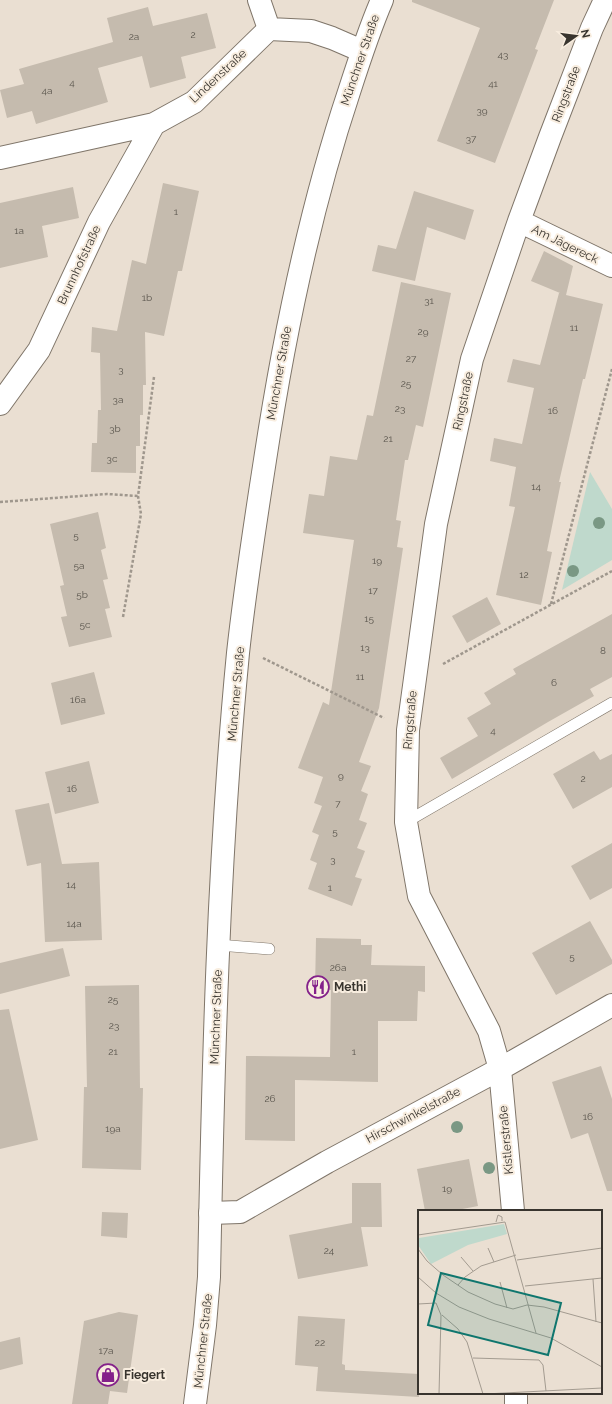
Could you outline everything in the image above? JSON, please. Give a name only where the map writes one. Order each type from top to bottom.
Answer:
[{"type":"street","points":[[259,0],[269,28],[311,31],[362,51]]},
{"type":"street","name":"Münchner Straße","points":[[195,1404],[209,1288],[218,945],[225,823],[239,652],[257,511],[277,382],[293,298],[310,223],[332,143],[362,51],[382,0]]},
{"type":"street","name":"Ringstraße","points":[[500,1069],[489,1031],[419,896],[406,822],[408,730],[436,524],[472,359],[519,221],[592,28],[605,0]]},
{"type":"street","name":"Lindenstraße","points":[[0,158],[154,124],[194,102],[269,28]]},
{"type":"street","name":"Brunnhofstraße","points":[[0,404],[39,350],[100,222],[154,124]]},
{"type":"street","name":"Am Jägereck","points":[[519,221],[612,266]]},
{"type":"street","name":"Hirschwinkelstraße","points":[[210,1213],[240,1212],[327,1162],[500,1069],[612,1005]]},
{"type":"street","name":"Kistlerstraße","points":[[500,1069],[513,1210]]},
{"type":"lane","points":[[406,822],[612,703]]},
{"type":"lane","points":[[218,945],[269,949]]},
{"type":"path","points":[[551,604],[612,369]]},
{"type":"path","points":[[123,617],[141,514],[138,496],[154,377]]},
{"type":"path","points":[[0,502],[106,494],[138,496]]},
{"type":"path","points":[[414,680],[612,571]]},
{"type":"path","points":[[239,652],[257,656],[408,730]]},
{"type":"green space","points":[[590,472],[612,509],[612,560],[562,590]]},
{"type":"building","points":[[412,0],[554,0],[535,49],[538,50],[495,163],[437,141],[480,28],[412,2]]},
{"type":"building","points":[[148,7],[153,26],[207,13],[216,48],[181,57],[186,78],[150,88],[142,56],[98,68],[108,102],[36,124],[32,111],[7,118],[0,90],[24,84],[19,69],[113,42],[107,18]]},
{"type":"building","points":[[163,183],[199,191],[182,271],[178,271],[164,336],[145,332],[146,385],[143,385],[143,415],[140,415],[140,446],[136,446],[136,473],[91,472],[92,443],[97,443],[98,410],[101,410],[100,353],[91,352],[92,327],[117,331],[132,260],[146,264]]},
{"type":"building","points":[[73,187],[79,218],[42,226],[48,257],[0,268],[0,203]]},
{"type":"building","points":[[414,191],[474,210],[465,240],[427,227],[415,281],[372,271],[378,245],[396,249]]},
{"type":"building","points":[[544,251],[573,266],[566,295],[603,304],[585,379],[583,379],[559,482],[561,482],[547,551],[552,552],[541,605],[496,595],[515,507],[509,506],[516,467],[490,461],[494,438],[522,444],[534,388],[507,382],[513,359],[540,365],[560,293],[531,281]]},
{"type":"building","points":[[401,282],[451,293],[423,427],[416,425],[408,460],[405,460],[396,520],[401,521],[397,547],[403,548],[379,708],[359,762],[371,766],[361,791],[368,794],[359,820],[367,823],[357,848],[365,851],[355,877],[362,879],[352,906],[308,889],[317,863],[310,860],[319,835],[312,832],[322,806],[314,803],[323,777],[298,768],[323,702],[329,705],[354,540],[303,533],[309,494],[324,496],[330,456],[357,460],[367,415],[373,416]]},
{"type":"building","points":[[98,512],[106,548],[101,550],[108,579],[103,580],[110,608],[105,609],[112,637],[69,647],[61,617],[67,616],[60,586],[64,585],[50,524]]},
{"type":"building","points":[[487,597],[501,624],[467,643],[452,616]]},
{"type":"building","points":[[612,614],[612,677],[590,689],[594,696],[452,779],[440,758],[478,736],[467,718],[491,704],[484,693],[516,674],[513,669]]},
{"type":"building","points":[[94,672],[105,714],[61,725],[51,683]]},
{"type":"building","points":[[594,751],[600,760],[612,754],[612,787],[573,809],[553,774]]},
{"type":"building","points":[[89,761],[99,803],[55,814],[45,772]]},
{"type":"building","points":[[49,803],[62,864],[99,862],[102,940],[45,942],[41,863],[27,866],[15,810]]},
{"type":"building","points":[[612,843],[612,888],[590,900],[571,866]]},
{"type":"building","points":[[590,921],[612,960],[612,964],[556,995],[532,953]]},
{"type":"building","points":[[316,938],[361,939],[361,945],[372,945],[371,965],[425,966],[425,992],[418,991],[417,1021],[378,1021],[378,1082],[295,1080],[295,1141],[245,1140],[246,1056],[330,1057],[331,990],[315,990]]},
{"type":"building","points":[[63,948],[70,976],[0,994],[0,963]]},
{"type":"building","points":[[139,985],[140,1088],[143,1088],[141,1170],[82,1168],[84,1087],[87,1087],[85,986]]},
{"type":"building","points":[[9,1009],[38,1140],[0,1149],[0,1010]]},
{"type":"building","points":[[601,1066],[612,1099],[612,1191],[607,1191],[588,1133],[571,1139],[552,1082]]},
{"type":"building","points":[[469,1159],[478,1206],[457,1210],[425,1210],[417,1169]]},
{"type":"building","points":[[352,1183],[381,1183],[382,1227],[361,1227],[368,1266],[298,1279],[289,1235],[352,1223]]},
{"type":"building","points":[[102,1212],[128,1213],[127,1238],[101,1236]]},
{"type":"building","points":[[119,1312],[138,1315],[127,1393],[110,1391],[108,1404],[72,1404],[84,1321]]},
{"type":"building","points":[[298,1316],[345,1319],[342,1364],[345,1365],[345,1370],[418,1374],[419,1397],[316,1391],[318,1367],[295,1365]]},
{"type":"building","points":[[20,1337],[23,1364],[0,1370],[0,1342]]},
{"type":"place","name":"Methi","points":[[318,987]]},
{"type":"place","name":"Fiegert","points":[[108,1375]]}]
